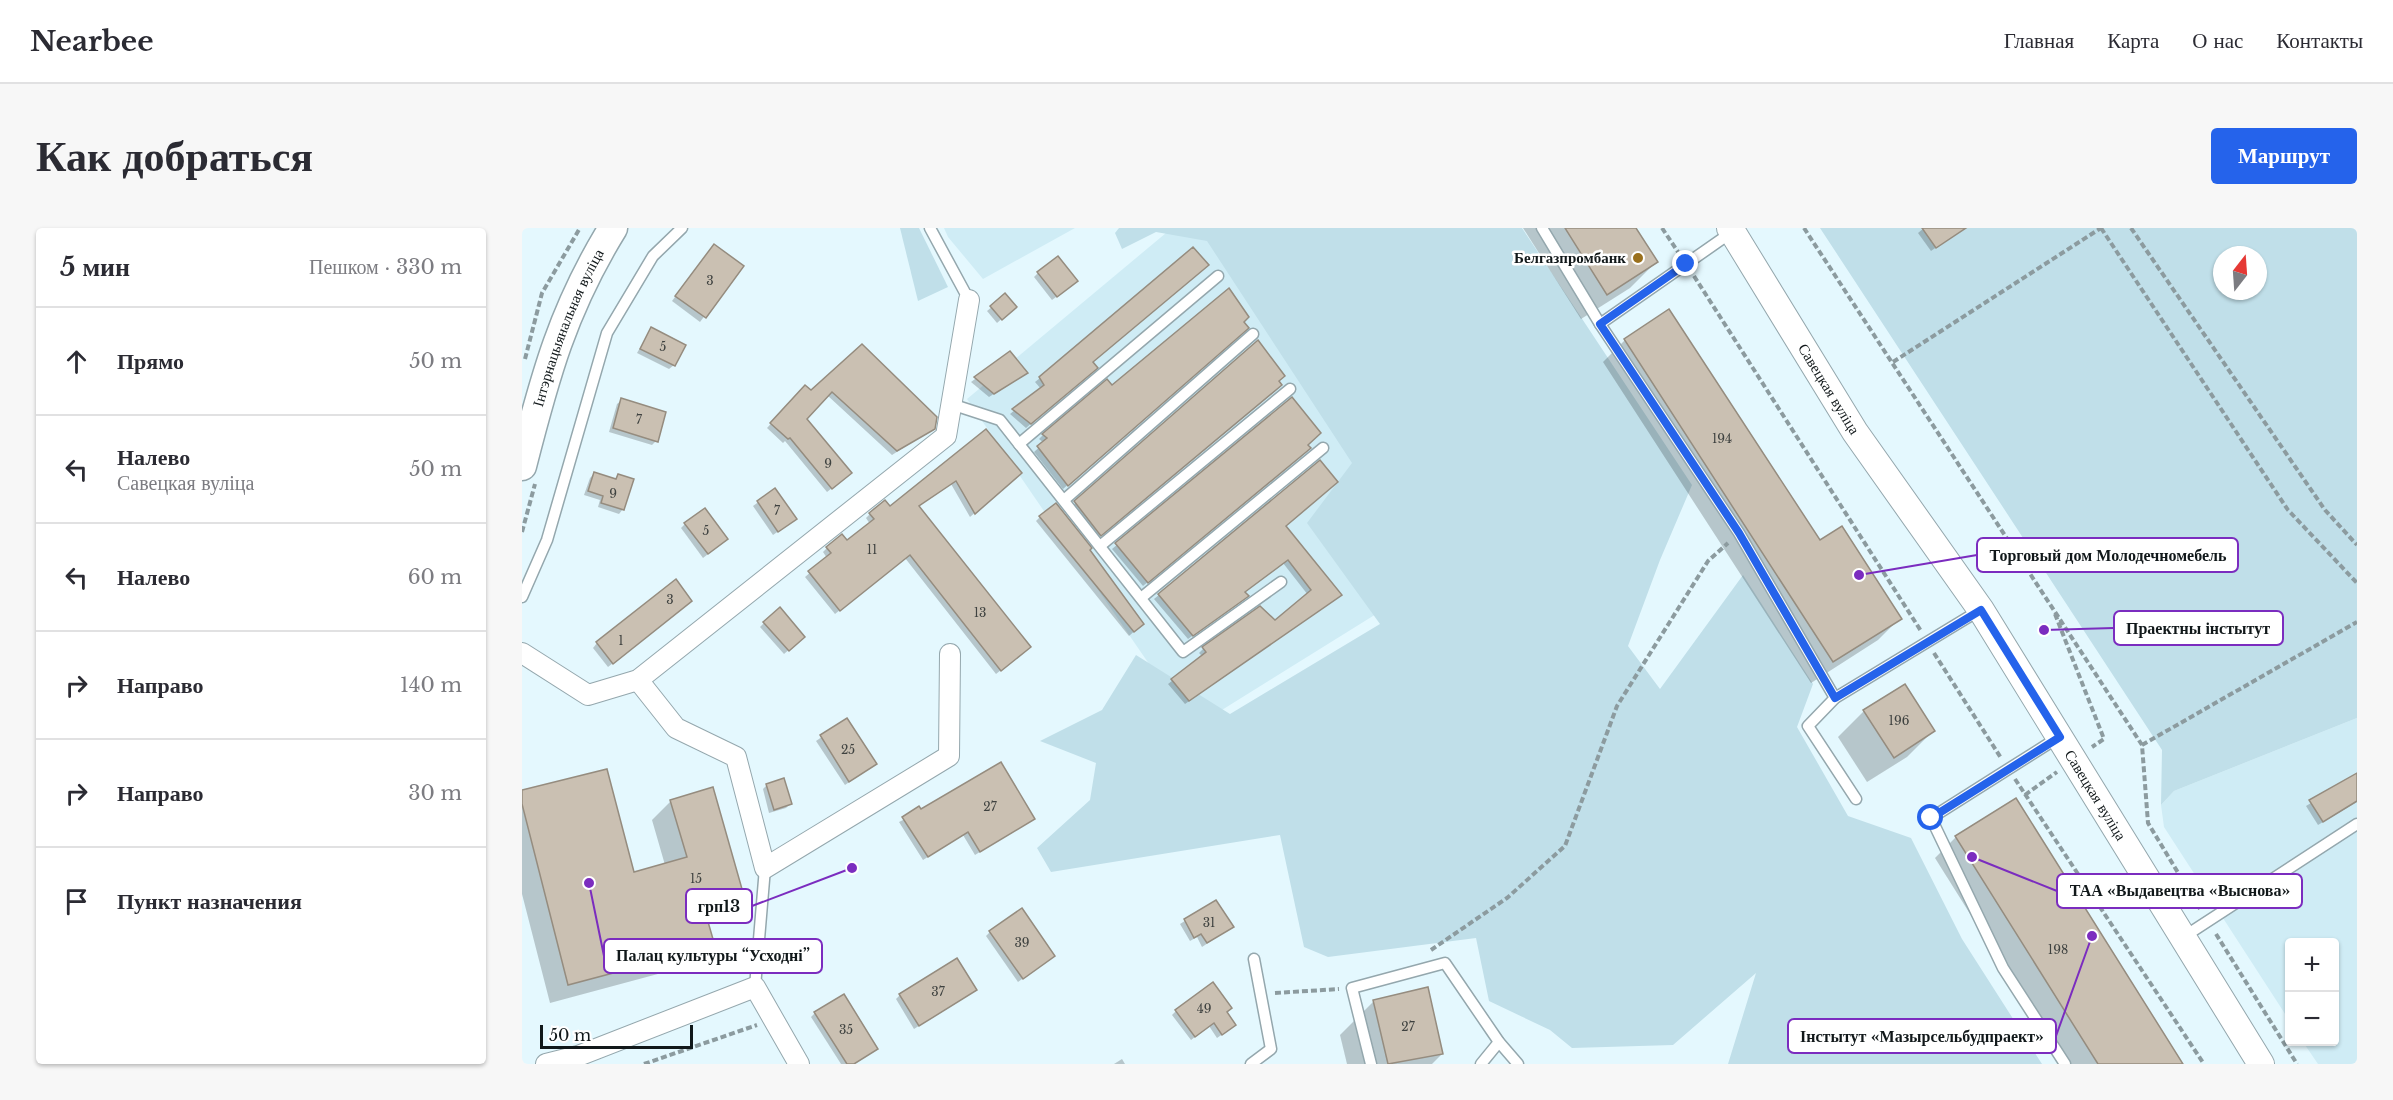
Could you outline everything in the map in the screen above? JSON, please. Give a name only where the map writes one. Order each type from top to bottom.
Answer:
[{"type":"main road","name":"Інтэрнацыянальная вуліца","points":[[522,466],[545,375],[561,328],[582,282],[613,228]]},
{"type":"street","name":"Савецкая вуліца","points":[[1731,230],[1855,432],[1981,610],[2261,1064]]},
{"type":"street","points":[[522,653],[588,695],[638,680],[946,436],[969,300]]},
{"type":"street","points":[[638,680],[676,728],[736,757],[765,868],[950,756],[950,654]]},
{"type":"street","points":[[546,1064],[580,1060],[755,987],[799,1064]]},
{"type":"lane","points":[[522,597],[547,540],[607,333],[653,256],[682,228]]},
{"type":"lane","points":[[930,228],[969,300]]},
{"type":"lane","points":[[1542,228],[1600,324],[1739,533],[1835,698]]},
{"type":"lane","points":[[1600,324],[1731,230]]},
{"type":"lane","points":[[1019,444],[1218,276]]},
{"type":"lane","points":[[1064,500],[1253,334]]},
{"type":"lane","points":[[1100,546],[1290,389]]},
{"type":"lane","points":[[951,404],[1000,420],[1183,652],[1281,582]]},
{"type":"lane","points":[[1141,598],[1323,448]]},
{"type":"lane","points":[[1856,799],[1808,726],[1835,698],[1981,610]]},
{"type":"lane","points":[[2060,737],[1931,818],[2003,968],[2065,1064]]},
{"type":"lane","points":[[2182,938],[2357,824]]},
{"type":"lane","points":[[755,987],[765,868]]},
{"type":"lane","points":[[1251,1064],[1271,1049],[1254,959]]},
{"type":"lane","points":[[1371,1064],[1352,988],[1445,963],[1498,1042],[1518,1064]]},
{"type":"lane","points":[[1481,1064],[1498,1042]]},
{"type":"path","points":[[522,368],[542,293],[580,228]]},
{"type":"path","points":[[1804,228],[2142,745],[2148,823],[2297,1064]]},
{"type":"path","points":[[1893,362],[2101,228],[2288,510],[2357,584]]},
{"type":"path","points":[[2131,228],[2325,510],[2357,545]]},
{"type":"path","points":[[1423,955],[1508,898],[1565,846],[1617,706],[1708,561],[1739,533]]},
{"type":"path","points":[[2025,795],[2104,739],[2051,605]]},
{"type":"path","points":[[2142,745],[2357,622]]},
{"type":"path","points":[[1259,994],[1352,988]]},
{"type":"path","points":[[644,1064],[774,1020]]},
{"type":"shaded area","points":[[900,228],[919,228],[948,287],[918,301]]},
{"type":"shaded area","points":[[944,228],[1075,228],[983,279],[948,237]]},
{"type":"shaded area","points":[[1119,228],[1522,228],[1692,485],[1660,560],[1628,646],[1660,689],[1743,575],[1813,684],[1797,727],[1848,816],[1911,838],[1962,939],[2042,1064],[1728,1064],[1756,973],[1673,1045],[1572,1048],[1550,1030],[1489,1001],[1476,938],[1328,957],[1304,947],[1280,835],[1051,872],[1037,848],[1090,800],[1096,763],[1040,741],[1102,710],[1136,655],[1230,714],[1380,624],[1307,523],[1352,463],[1207,241],[1156,232],[1122,249],[1115,233]]},
{"type":"shaded area","points":[[1172,228],[1212,228],[1383,477],[1381,611],[1193,728],[967,399]]},
{"type":"shaded area","points":[[1820,228],[2357,228],[2357,718],[2174,791],[2161,805],[2162,750]]},
{"type":"shaded area","points":[[2357,718],[2357,1064],[2318,1064],[2306,1046],[2339,1046],[2339,938],[2285,938],[2285,1014],[2164,827],[2161,805],[2174,791]]},
{"type":"building","points":[[1565,228],[1636,228],[1658,262],[1607,295]]},
{"type":"building","points":[[1922,228],[1966,228],[1936,248]]},
{"type":"building","points":[[714,244],[744,266],[706,318],[675,296]]},
{"type":"building","points":[[1193,247],[1209,265],[1093,362],[1098,368],[1031,424],[1012,409],[1044,385],[1039,377]]},
{"type":"building","points":[[1058,256],[1078,281],[1057,297],[1037,272]]},
{"type":"building","points":[[1229,288],[1249,317],[1244,322],[1249,328],[1068,486],[1037,446],[1047,438],[1042,434],[1107,379],[1112,385]]},
{"type":"building","points":[[1005,293],[1017,307],[1002,320],[990,306]]},
{"type":"building","points":[[1669,309],[1820,540],[1842,526],[1902,619],[1833,662],[1624,339]]},
{"type":"building","points":[[651,327],[686,345],[675,366],[640,349]]},
{"type":"building","points":[[1258,340],[1285,376],[1279,381],[1282,385],[1101,536],[1074,501]]},
{"type":"building","points":[[862,344],[937,417],[935,429],[897,451],[832,392],[807,419],[852,473],[832,489],[790,438],[788,439],[770,423],[805,385],[811,390]]},
{"type":"building","points":[[1010,351],[1028,373],[994,394],[974,377]]},
{"type":"building","points":[[1292,397],[1321,433],[1308,445],[1311,448],[1148,583],[1115,543]]},
{"type":"building","points":[[621,398],[666,412],[658,442],[613,428]]},
{"type":"building","points":[[986,429],[1022,473],[975,514],[956,481],[919,506],[1031,647],[1001,671],[910,555],[840,611],[808,571],[831,553],[826,547],[842,534],[847,540],[874,519],[869,513],[885,500],[890,506]]},
{"type":"building","points":[[1320,460],[1338,482],[1286,526],[1342,595],[1189,701],[1171,679],[1206,652],[1202,647],[1260,606],[1275,620],[1311,590],[1288,560],[1245,592],[1249,596],[1193,636],[1158,594]]},
{"type":"building","points":[[594,472],[616,479],[618,474],[634,479],[624,510],[601,503],[603,496],[588,491]]},
{"type":"building","points":[[775,488],[797,519],[778,532],[757,501]]},
{"type":"building","points":[[1056,503],[1092,548],[1090,550],[1144,624],[1134,632],[1039,516]]},
{"type":"building","points":[[705,508],[728,539],[708,554],[684,523]]},
{"type":"building","points":[[676,579],[692,601],[613,664],[596,642]]},
{"type":"building","points":[[780,607],[805,637],[789,651],[763,622]]},
{"type":"building","points":[[1905,684],[1935,731],[1894,758],[1863,710]]},
{"type":"building","points":[[847,718],[877,764],[849,782],[820,735]]},
{"type":"building","points":[[1001,762],[1035,819],[980,852],[968,832],[928,857],[902,817],[919,806],[921,809]]},
{"type":"building","points":[[607,769],[634,872],[687,857],[670,800],[713,787],[742,889],[702,901],[715,946],[568,985],[522,804],[522,790]]},
{"type":"building","points":[[2357,773],[2357,801],[2323,822],[2309,800]]},
{"type":"building","points":[[784,778],[792,804],[774,810],[766,784]]},
{"type":"building","points":[[2016,798],[2183,1064],[2098,1064],[1955,836]]},
{"type":"building","points":[[1216,900],[1234,927],[1207,943],[1201,934],[1194,938],[1184,919]]},
{"type":"building","points":[[1022,908],[1055,956],[1023,979],[989,931]]},
{"type":"building","points":[[957,958],[977,990],[919,1026],[899,994]]},
{"type":"building","points":[[1213,982],[1232,1008],[1227,1012],[1236,1025],[1222,1035],[1214,1023],[1195,1037],[1175,1010]]},
{"type":"building","points":[[1428,987],[1443,1054],[1388,1064],[1373,1000]]},
{"type":"building","points":[[844,994],[878,1049],[854,1064],[847,1064],[814,1012]]},
{"type":"place","name":"Белгазпромбанк","points":[[1638,258]]},
{"type":"place","name":"Торговый дом Молодечномебель","points":[[1859,575]]},
{"type":"place","name":"Праектны інстытут","points":[[2044,630]]},
{"type":"place","name":"ТАА «Выдавецтва «Выснова»","points":[[1972,857]]},
{"type":"place","name":"грп13","points":[[852,868]]},
{"type":"place","name":"Палац культуры “Усходні”","points":[[589,883]]},
{"type":"place","name":"Інстытут «Мазырсельбудпраект»","points":[[2092,936]]},
{"type":"route","points":[[1686,264],[1600,324],[1739,533],[1835,698],[1981,610],[2060,737],[1931,818]]}]
